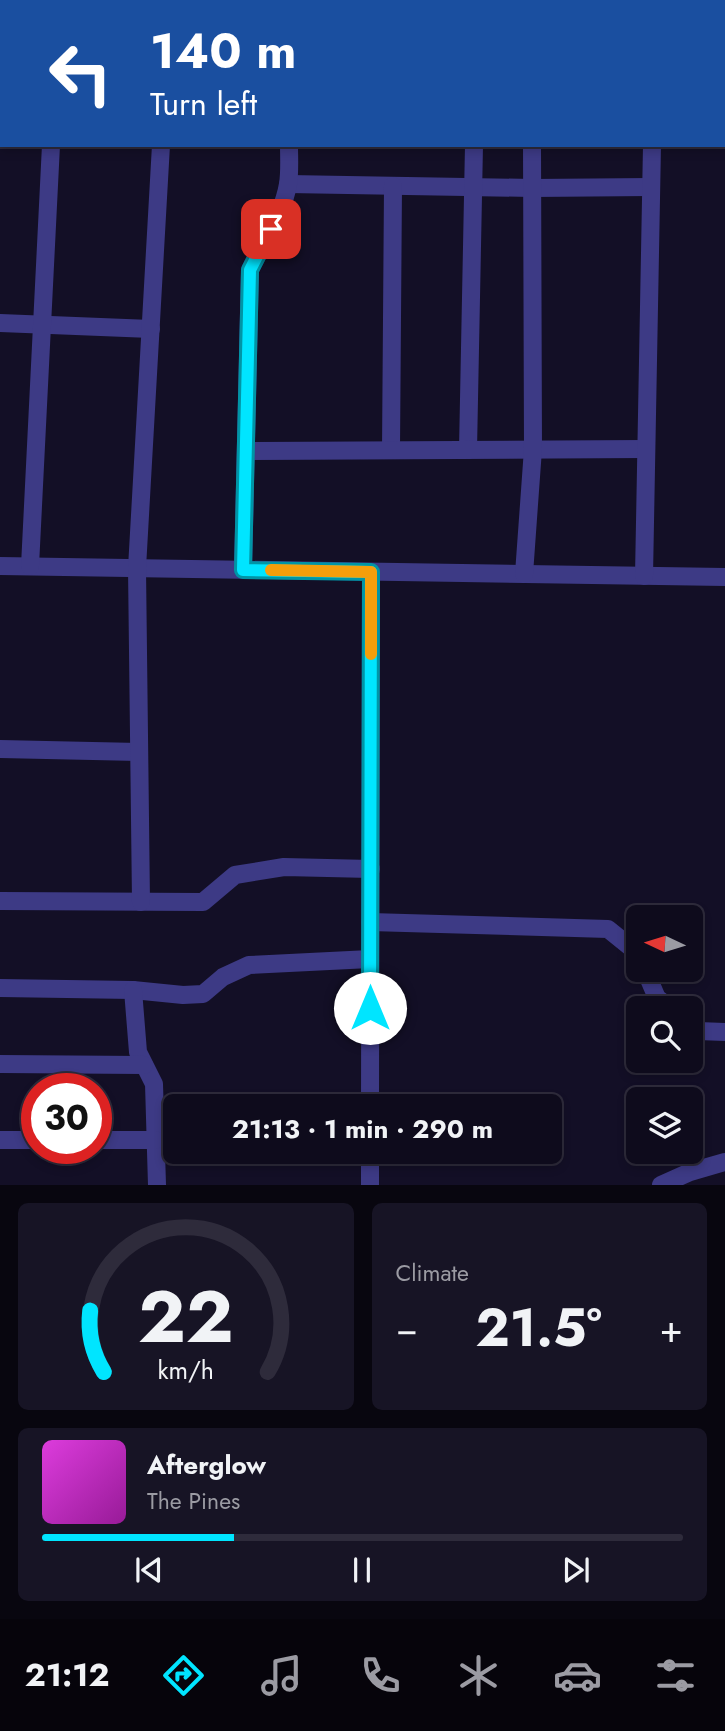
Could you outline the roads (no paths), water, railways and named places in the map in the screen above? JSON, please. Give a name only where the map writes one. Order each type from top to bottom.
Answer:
[{"type":"street","points":[[30,566],[51,147]]},
{"type":"street","points":[[141,902],[137,568],[161,147]]},
{"type":"street","points":[[243,570],[250,270],[279,214],[288,184],[289,147]]},
{"type":"street","points":[[468,450],[474,147]]},
{"type":"street","points":[[524,574],[533,449],[532,147]]},
{"type":"street","points":[[644,576],[652,147]]},
{"type":"street","points":[[288,184],[651,187]]},
{"type":"street","points":[[391,450],[393,186]]},
{"type":"street","points":[[0,323],[150,329]]},
{"type":"street","points":[[246,452],[646,449]]},
{"type":"street","points":[[0,566],[725,577]]},
{"type":"street","points":[[370,1094],[371,572]]},
{"type":"street","points":[[0,749],[139,752]]},
{"type":"street","points":[[0,901],[203,902],[234,875],[284,867],[370,869]]},
{"type":"street","points":[[370,922],[608,929],[626,944]]},
{"type":"street","points":[[0,988],[203,994],[223,977],[249,965],[370,958]]},
{"type":"street","points":[[133,990],[138,1052],[154,1084],[157,1185]]},
{"type":"street","points":[[703,1031],[725,1032]]},
{"type":"street","points":[[0,1064],[144,1065]]},
{"type":"street","points":[[0,1140],[21,1140]]},
{"type":"street","points":[[112,1140],[156,1140]]},
{"type":"street","points":[[661,1185],[690,1172],[725,1162]]},
{"type":"street","points":[[370,1164],[370,1185]]}]
